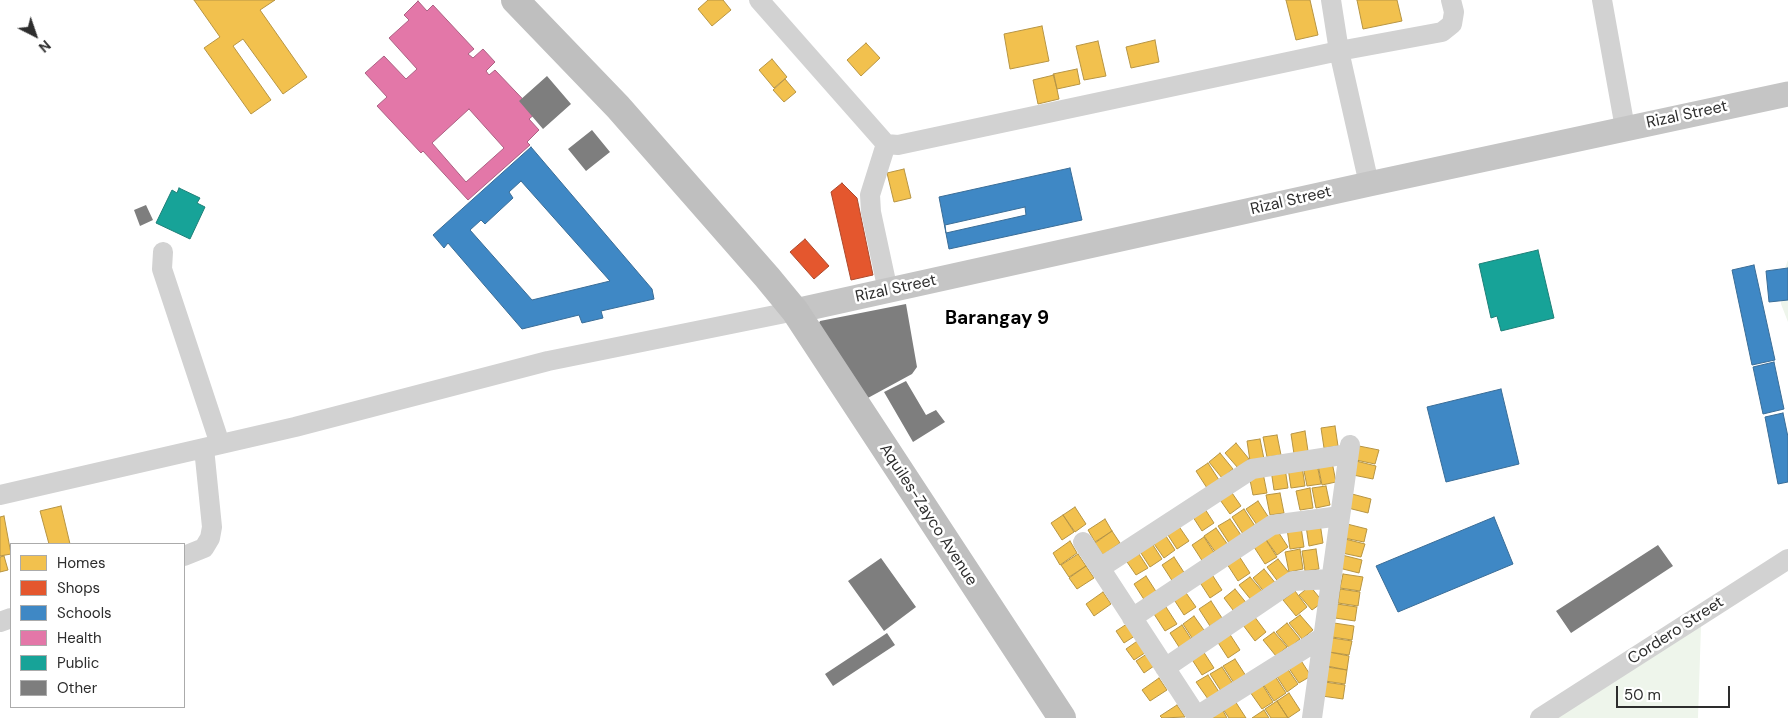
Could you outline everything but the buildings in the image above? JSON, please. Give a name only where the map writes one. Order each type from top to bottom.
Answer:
[{"type":"highway","name":"Aquiles-Zayco Avenue","points":[[515,0],[618,107],[794,311],[1062,718]]},
{"type":"main road","name":"Rizal Street","points":[[794,311],[1625,128],[1788,94]]},
{"type":"street","points":[[759,0],[886,144],[898,145],[1339,51],[1442,32],[1452,24],[1454,12],[1451,0]]},
{"type":"street","points":[[1331,0],[1339,51],[1369,184]]},
{"type":"street","points":[[1602,0],[1625,128]]},
{"type":"street","points":[[886,144],[870,196],[871,212],[888,291]]},
{"type":"street","points":[[163,252],[162,268],[212,446],[212,527],[210,538],[204,548],[185,556]]},
{"type":"street","points":[[0,495],[296,427],[548,362],[794,311]]},
{"type":"street","points":[[1100,568],[1252,469],[1349,449],[1311,717]]},
{"type":"street","points":[[1132,618],[1272,525],[1340,516]]},
{"type":"street","points":[[1082,542],[1198,717],[1323,637]]},
{"type":"street","name":"Cordero Street","points":[[1540,718],[1788,559]]},
{"type":"street","points":[[1165,668],[1293,581],[1331,579]]},
{"type":"shaded area","points":[[1788,260],[1788,322],[1781,304],[1784,271]]},
{"type":"shaded area","points":[[1701,626],[1698,718],[1556,718]]},
{"type":"district","name":"Barangay 9","points":[[997,319]]}]
